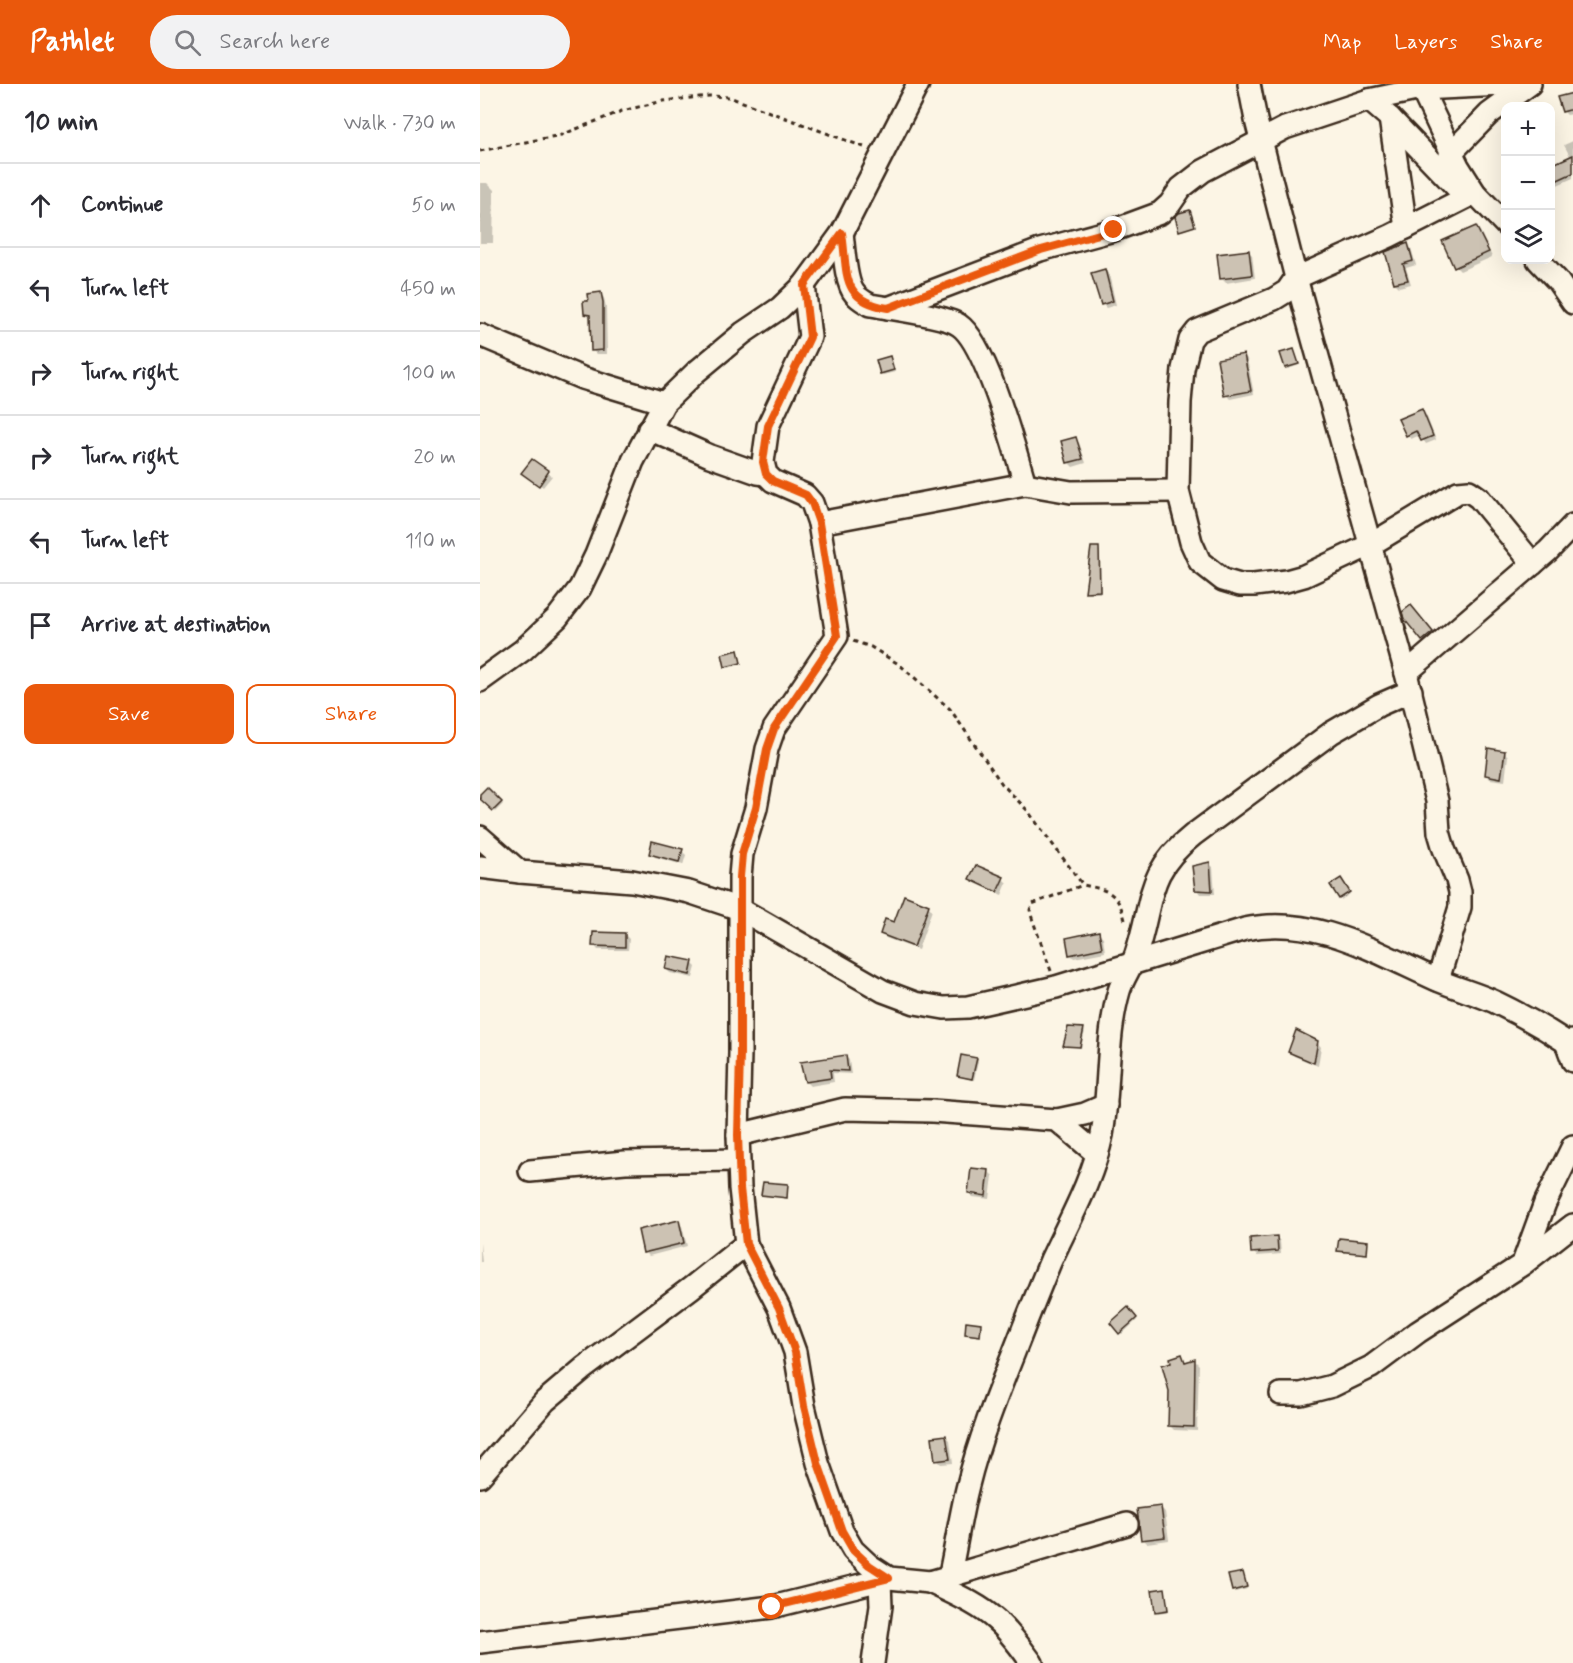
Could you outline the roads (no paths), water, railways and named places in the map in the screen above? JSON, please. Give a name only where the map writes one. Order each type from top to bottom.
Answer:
[{"type":"street","points":[[480,681],[523,650],[557,618],[580,588],[596,555],[633,461],[664,403],[696,372],[743,333],[780,308],[804,285],[842,233],[918,84]]},
{"type":"street","points":[[888,308],[1041,250],[1103,234],[1160,213],[1170,204],[1181,188],[1203,171],[1285,128],[1420,86],[1523,84]]},
{"type":"street","points":[[1450,153],[1489,114],[1530,84]]},
{"type":"street","points":[[1420,86],[1470,195]]},
{"type":"street","points":[[1250,92],[1285,128]]},
{"type":"street","points":[[1250,92],[1296,278],[1409,682],[1437,801],[1439,832],[1460,892],[1460,907],[1437,980]]},
{"type":"street","points":[[1369,100],[1470,195],[1501,221]]},
{"type":"street","points":[[1390,118],[1406,228]]},
{"type":"street","points":[[1470,195],[1406,228],[1296,278],[1287,291],[1274,299],[1209,324],[1197,331],[1190,340],[1183,369],[1178,491],[1191,542],[1200,562],[1223,580],[1240,585],[1286,581],[1304,576],[1370,545],[1458,492],[1469,491],[1479,498],[1533,564]]},
{"type":"street","points":[[842,233],[853,293],[870,305],[959,324],[972,338],[1000,405],[1025,484]]},
{"type":"street","points":[[1542,264],[1557,279],[1573,303]]},
{"type":"street","points":[[804,285],[810,337],[768,426],[763,462],[766,474],[773,481],[806,495],[812,503],[819,523],[837,636],[774,729],[767,749],[756,808],[742,854],[738,1160],[746,1244],[779,1308],[795,1352],[804,1406],[818,1463],[842,1531],[853,1550],[885,1580]]},
{"type":"street","points":[[480,335],[582,378],[664,403]]},
{"type":"street","points":[[649,429],[710,456],[766,474]]},
{"type":"street","points":[[819,523],[1025,484],[1071,492],[1178,491]]},
{"type":"street","points":[[939,1580],[981,1442],[1051,1260],[1098,1154],[1119,991],[1133,959],[1151,891],[1161,868],[1177,847],[1331,733],[1379,705],[1409,682],[1573,525]]},
{"type":"street","points":[[480,837],[520,872]]},
{"type":"street","points":[[480,867],[632,881],[689,892],[740,909],[883,991],[915,1003],[944,1008],[968,1007],[1056,987],[1133,959],[1245,929],[1264,925],[1298,926],[1328,933],[1368,948],[1437,980],[1494,1002],[1535,1022],[1571,1048]]},
{"type":"street","points":[[738,1135],[823,1113],[861,1108],[1057,1120],[1085,1114],[1106,1105]]},
{"type":"street","points":[[1057,1120],[1098,1154]]},
{"type":"street","points":[[1523,1264],[1545,1203],[1573,1146]]},
{"type":"street","points":[[530,1171],[625,1162],[738,1160]]},
{"type":"street","points":[[1281,1394],[1301,1394],[1332,1386],[1371,1367],[1418,1332],[1523,1264],[1573,1225]]},
{"type":"street","points":[[480,1476],[545,1401],[584,1368],[746,1244]]},
{"type":"street","points":[[480,1642],[772,1607],[885,1580],[939,1580],[1127,1524]]},
{"type":"street","points":[[873,1663],[885,1580]]},
{"type":"street","points":[[939,1580],[995,1618],[1015,1639],[1032,1663]]}]
